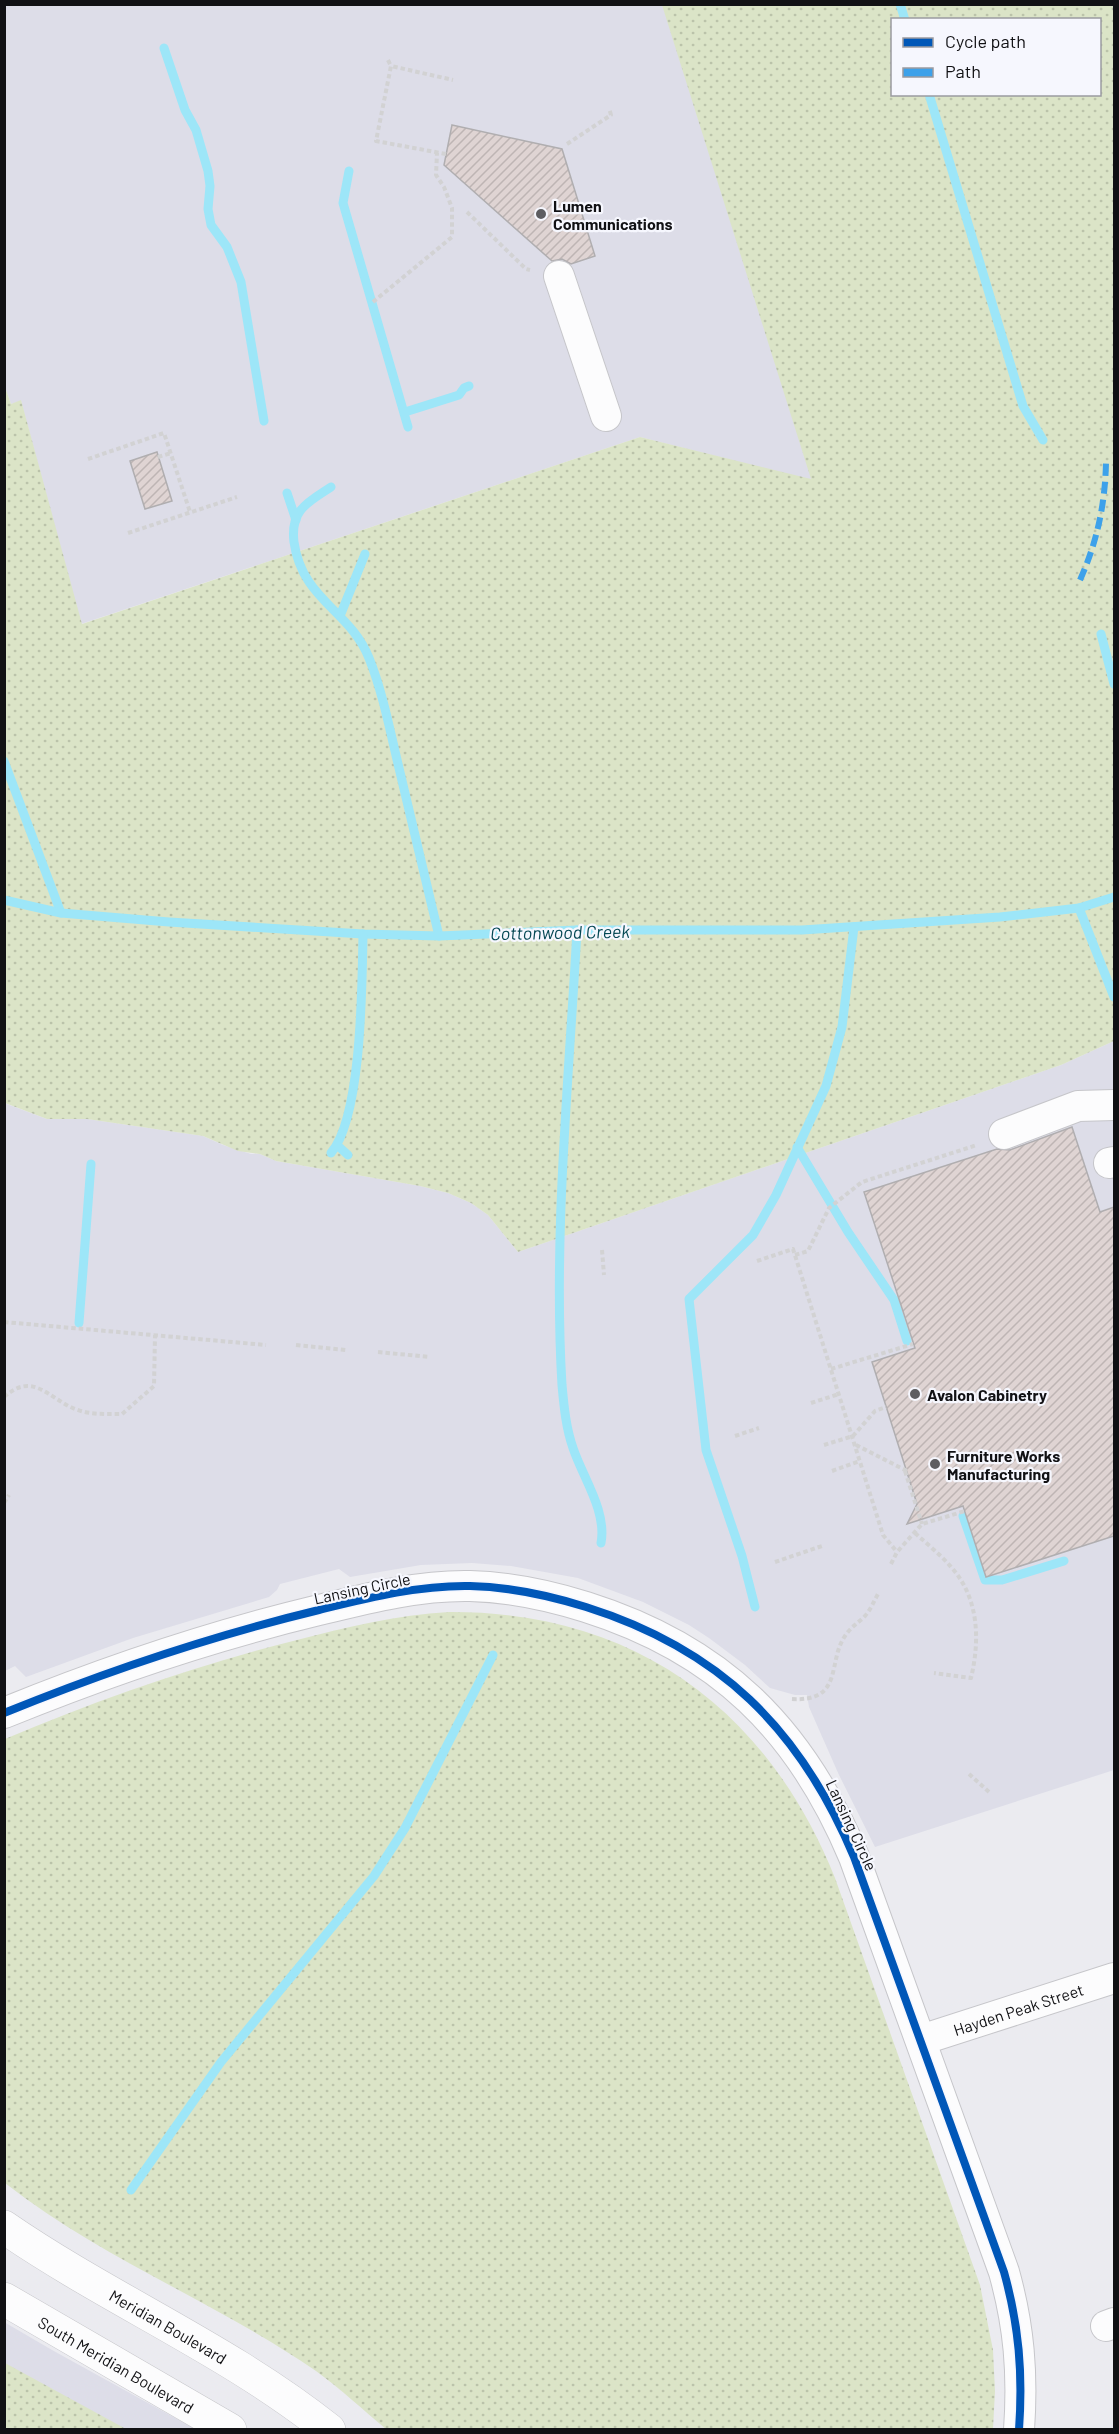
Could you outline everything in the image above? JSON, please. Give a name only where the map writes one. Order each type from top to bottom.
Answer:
[{"type":"main road","name":"Meridian Boulevard","points":[[4,2228],[77,2274],[243,2369],[329,2430]]},
{"type":"main road","name":"South Meridian Boulevard","points":[[4,2299],[230,2430]]},
{"type":"street","points":[[559,276],[606,416]]},
{"type":"street","points":[[992,1139],[1078,1107],[1114,1105]]},
{"type":"street","name":"Lansing Circle","points":[[4,1713],[118,1669],[265,1623],[385,1595],[435,1588],[489,1587],[539,1594],[602,1612],[661,1636],[713,1667],[761,1709],[792,1746],[817,1781],[839,1822],[921,2040],[1004,2272],[1012,2302],[1022,2365],[1019,2430]]},
{"type":"street","name":"Hayden Peak Street","points":[[921,2040],[1114,1978]]},
{"type":"path","points":[[388,60],[391,66],[376,141],[446,154]]},
{"type":"path","points":[[391,66],[453,80]]},
{"type":"path","points":[[567,144],[611,115],[609,108]]},
{"type":"path","points":[[373,302],[452,237],[452,208],[436,175],[437,153]]},
{"type":"path","points":[[467,212],[526,269],[559,276]]},
{"type":"path","points":[[88,459],[164,433],[190,512]]},
{"type":"path","points":[[158,457],[171,453]]},
{"type":"path","points":[[128,533],[237,497]]},
{"type":"path","points":[[795,1255],[808,1251],[829,1209],[862,1182],[992,1139]]},
{"type":"path","points":[[757,1261],[793,1249],[883,1535],[897,1552]]},
{"type":"path","points":[[602,1250],[604,1275]]},
{"type":"path","points":[[4,1322],[266,1345]]},
{"type":"path","points":[[4,1397],[19,1387],[32,1386],[77,1410],[122,1414],[154,1386],[155,1335]]},
{"type":"path","points":[[831,1369],[913,1344]]},
{"type":"path","points":[[296,1345],[346,1350]]},
{"type":"path","points":[[378,1352],[430,1357]]},
{"type":"path","points":[[811,1403],[839,1394]]},
{"type":"path","points":[[824,1445],[853,1436],[875,1412],[886,1407]]},
{"type":"path","points":[[735,1436],[759,1428]]},
{"type":"path","points":[[856,1445],[906,1471],[922,1524]]},
{"type":"path","points":[[832,1471],[860,1461]]},
{"type":"path","points":[[4,1503],[9,1495]]},
{"type":"path","points":[[891,1564],[897,1552],[922,1524],[965,1511]]},
{"type":"path","points":[[915,1533],[953,1569],[970,1599],[976,1623],[976,1651],[971,1678],[934,1673]]},
{"type":"path","points":[[775,1562],[822,1546]]},
{"type":"path","points":[[784,1697],[808,1699],[818,1696],[826,1688],[834,1671],[843,1639],[867,1613],[879,1592]]},
{"type":"path","points":[[969,1774],[988,1791]]},
{"type":"shaded area","points":[[11,4],[1114,5],[1114,525],[811,480],[640,437],[81,624],[21,401],[11,404],[5,387],[5,7]]},
{"type":"shaded area","points":[[1114,1041],[1114,1770],[875,1847],[839,1775],[809,1707],[807,1695],[795,1695],[770,1688],[745,1665],[709,1638],[689,1625],[643,1602],[578,1578],[511,1566],[472,1563],[421,1565],[350,1577],[339,1569],[280,1584],[269,1597],[133,1638],[26,1677],[15,1666],[5,1671],[4,1103],[47,1119],[87,1119],[203,1136],[223,1145],[251,1154],[260,1154],[276,1161],[448,1193],[471,1203],[488,1215],[518,1252],[1061,1065]]},
{"type":"shaded area","points":[[4,2322],[52,2350],[195,2429],[5,2429]]},
{"type":"green space","points":[[662,5],[1114,5],[1114,1041],[1061,1065],[518,1252],[488,1215],[471,1203],[448,1193],[276,1161],[260,1154],[238,1151],[203,1136],[87,1119],[47,1119],[5,1103],[5,387],[11,404],[21,400],[82,624],[640,437],[811,479]]},
{"type":"green space","points":[[449,1612],[516,1616],[577,1629],[634,1651],[685,1681],[732,1719],[772,1765],[806,1818],[835,1878],[980,2285],[993,2350],[995,2391],[993,2429],[386,2429],[316,2371],[278,2346],[80,2234],[5,2183],[5,1739],[77,1710],[223,1660],[353,1626]]},
{"type":"green space","points":[[5,2363],[126,2429],[5,2429]]},
{"type":"building","name":"Lumen Communications","points":[[452,125],[562,149],[595,256],[571,264],[562,259],[552,261],[444,165]]},
{"type":"building","points":[[157,452],[172,501],[145,509],[130,461]]},
{"type":"building","points":[[1072,1127],[1100,1212],[1114,1207],[1114,1536],[986,1577],[963,1506],[907,1524],[917,1504],[872,1362],[915,1348],[864,1192],[997,1149],[1010,1150]]},
{"type":"waterway","points":[[900,4],[904,18]]},
{"type":"waterway","points":[[164,48],[185,110],[196,130],[208,171],[210,186],[208,209],[211,225],[227,247],[241,282],[264,421]]},
{"type":"waterway","points":[[930,96],[1023,406],[1043,440]]},
{"type":"waterway","points":[[349,171],[343,203],[408,427]]},
{"type":"waterway","points":[[405,412],[459,395],[464,388],[469,386]]},
{"type":"waterway","points":[[331,487],[302,508],[295,522],[294,542],[306,578],[361,642],[374,671],[386,712],[439,936]]},
{"type":"waterway","points":[[287,493],[296,520]]},
{"type":"waterway","points":[[340,616],[365,554]]},
{"type":"waterway","points":[[1101,634],[1114,684]]},
{"type":"waterway","points":[[4,761],[61,913]]},
{"type":"waterway","name":"Cottonwood Creek","points":[[4,900],[61,913],[169,922],[363,934],[439,936],[577,930],[802,930],[1000,917],[1079,908],[1114,897]]},
{"type":"waterway","points":[[1079,908],[1114,997]]},
{"type":"waterway","points":[[755,1607],[742,1556],[706,1450],[689,1299],[753,1235],[776,1195],[826,1086],[842,1027],[854,927]]},
{"type":"waterway","points":[[577,930],[563,1158],[559,1272],[562,1385],[567,1425],[573,1448],[601,1519],[601,1543]]},
{"type":"waterway","points":[[331,1153],[341,1135],[349,1111],[354,1081],[361,1016],[363,934]]},
{"type":"waterway","points":[[337,1145],[348,1155]]},
{"type":"waterway","points":[[797,1147],[848,1232],[894,1300],[907,1341]]},
{"type":"waterway","points":[[79,1323],[91,1164]]},
{"type":"waterway","points":[[963,1516],[985,1580],[1002,1580],[1064,1561]]},
{"type":"waterway","points":[[131,2190],[221,2062],[374,1876],[405,1828],[493,1655]]},
{"type":"marked path","points":[[1080,580],[1099,523],[1106,463]]},
{"type":"cycle path","points":[[4,1713],[120,1669],[239,1631],[375,1597],[451,1586],[514,1590],[586,1607],[633,1625],[676,1646],[715,1671],[750,1699],[781,1732],[808,1769],[832,1811],[854,1857],[1004,2272],[1019,2350],[1019,2430]]},
{"type":"place","name":"Lumen Communications","points":[[541,214]]},
{"type":"place","name":"Avalon Cabinetry","points":[[915,1394]]},
{"type":"place","name":"Furniture Works Manufacturing","points":[[935,1464]]}]
